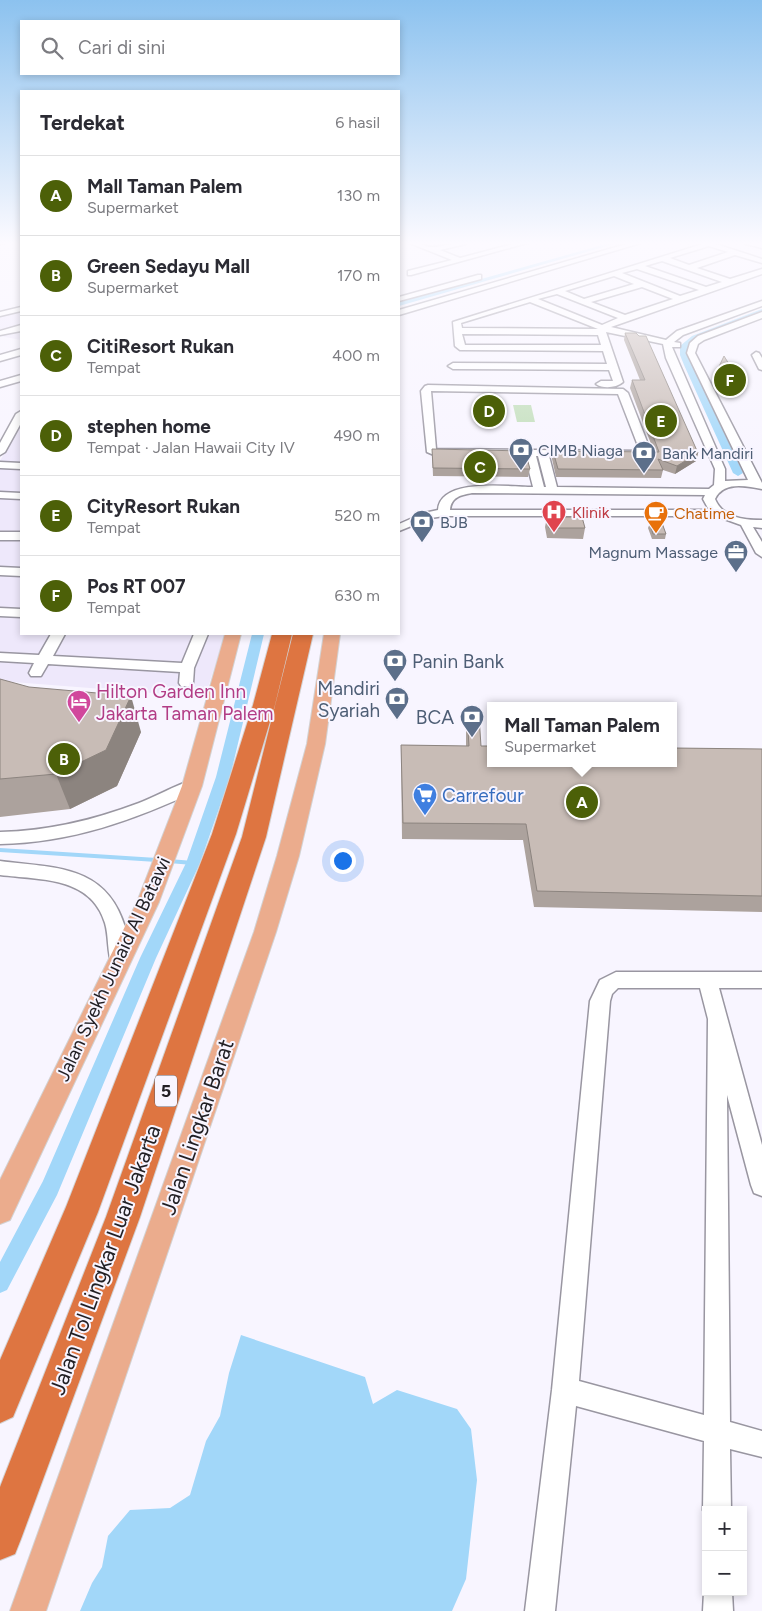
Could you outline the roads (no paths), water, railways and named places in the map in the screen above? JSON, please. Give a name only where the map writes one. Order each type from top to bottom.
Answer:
[{"type":"highway","name":"Jalan Tol Lingkar Luar Jakarta","points":[[0,1404],[81,1212],[224,834],[264,705],[282,635]]},
{"type":"highway","name":"Jalan Tol Lingkar Luar Jakarta","points":[[0,1539],[123,1217],[254,837],[304,635]]},
{"type":"main road","name":"Jalan Syekh Junaid Al Batawi","points":[[5,1200],[148,902],[192,786],[233,635]]},
{"type":"main road","name":"Jalan Lingkar Barat","points":[[28,1611],[265,932],[288,856],[316,744],[332,635]]},
{"type":"street","points":[[9,317],[20,325]]},
{"type":"street","points":[[471,317],[458,321],[459,346],[606,348]]},
{"type":"street","points":[[566,317],[604,329],[690,345],[701,338],[756,317]]},
{"type":"street","points":[[715,510],[709,499],[715,490],[720,469],[668,350],[672,341],[680,333],[723,317]]},
{"type":"street","points":[[458,331],[604,329],[625,318]]},
{"type":"street","points":[[512,331],[536,322]]},
{"type":"street","points":[[1,334],[20,326]]},
{"type":"street","points":[[449,384],[614,384],[618,382],[606,348],[604,329]]},
{"type":"street","points":[[512,331],[524,384]]},
{"type":"street","points":[[690,345],[691,353],[759,486]]},
{"type":"street","points":[[0,358],[20,352]]},
{"type":"street","points":[[760,355],[762,367]]},
{"type":"street","points":[[699,368],[705,365],[702,358]]},
{"type":"street","points":[[453,366],[614,367]]},
{"type":"street","points":[[0,384],[20,378]]},
{"type":"street","points":[[428,388],[620,391],[623,393],[646,452],[644,454],[543,453],[441,452],[431,450],[426,391],[428,388]]},
{"type":"street","points":[[0,452],[20,416]]},
{"type":"street","points":[[0,465],[19,436]]},
{"type":"street","points":[[530,453],[540,490]]},
{"type":"street","points":[[543,453],[552,490]]},
{"type":"street","points":[[0,465],[20,466]]},
{"type":"street","points":[[444,510],[446,500],[452,494],[461,492],[715,490],[736,483],[759,486]]},
{"type":"street","points":[[0,496],[20,496]]},
{"type":"street","points":[[0,501],[20,502]]},
{"type":"street","points":[[400,518],[424,508],[444,510],[715,510],[745,523],[762,524]]},
{"type":"street","points":[[400,528],[444,510]]},
{"type":"street","points":[[745,523],[762,553]]},
{"type":"street","points":[[0,536],[20,536]]},
{"type":"street","points":[[0,571],[20,572]]},
{"type":"street","points":[[0,612],[20,613]]},
{"type":"street","points":[[35,666],[48,635]]},
{"type":"street","points":[[35,666],[57,635]]},
{"type":"street","points":[[186,683],[188,668],[201,635]]},
{"type":"street","points":[[0,657],[35,666],[188,668]]},
{"type":"street","points":[[1,841],[64,832],[160,801],[192,786]]},
{"type":"street","points":[[0,868],[70,878],[89,888],[103,901],[113,917],[120,945],[119,964]]},
{"type":"street","points":[[540,1611],[565,1390],[600,1001],[603,991],[607,984],[616,980],[762,980]]},
{"type":"street","points":[[707,980],[762,1185]]},
{"type":"street","points":[[717,1020],[717,1506]]},
{"type":"street","points":[[565,1390],[762,1444]]},
{"type":"street","points":[[718,1596],[718,1611]]},
{"type":"water","points":[[241,1335],[365,1377],[373,1404],[397,1390],[457,1409],[471,1429],[477,1480],[466,1579],[452,1611],[80,1611],[92,1583],[102,1567],[108,1536],[130,1510],[170,1508],[190,1495],[206,1441],[220,1416],[229,1373]]},
{"type":"waterway","points":[[738,473],[688,365],[684,355],[684,346],[695,338],[747,317]]},
{"type":"waterway","points":[[0,1283],[50,1188],[148,958],[193,863],[223,777],[258,635]]},
{"type":"waterway","points":[[0,850],[157,860]]},
{"type":"waterway","points":[[169,861],[193,863]]},
{"type":"place","name":"Pos RT 007","points":[[730,380]]},
{"type":"place","name":"stephen home","points":[[489,411]]},
{"type":"place","name":"CityResort Rukan","points":[[661,421]]},
{"type":"place","name":"CitiResort Rukan","points":[[480,467]]},
{"type":"place","name":"CIMB Niaga","points":[[521,471]]},
{"type":"place","name":"Bank Mandiri","points":[[644,474]]},
{"type":"place","name":"Klinik","points":[[554,533]]},
{"type":"place","name":"Chatime","points":[[656,534]]},
{"type":"place","name":"BJB","points":[[422,543]]},
{"type":"place","name":"Magnum Massage","points":[[736,573]]},
{"type":"place","name":"Panin Bank","points":[[395,682]]},
{"type":"place","name":"Mandiri Syariah","points":[[397,720]]},
{"type":"place","name":"Hilton Garden Inn Jakarta Taman Palem","points":[[79,723]]},
{"type":"place","name":"BCA","points":[[472,738]]},
{"type":"place","name":"Green Sedayu Mall","points":[[64,759]]},
{"type":"place","name":"Mall Taman Palem","points":[[582,802]]},
{"type":"place","name":"Carrefour","points":[[425,816]]}]
